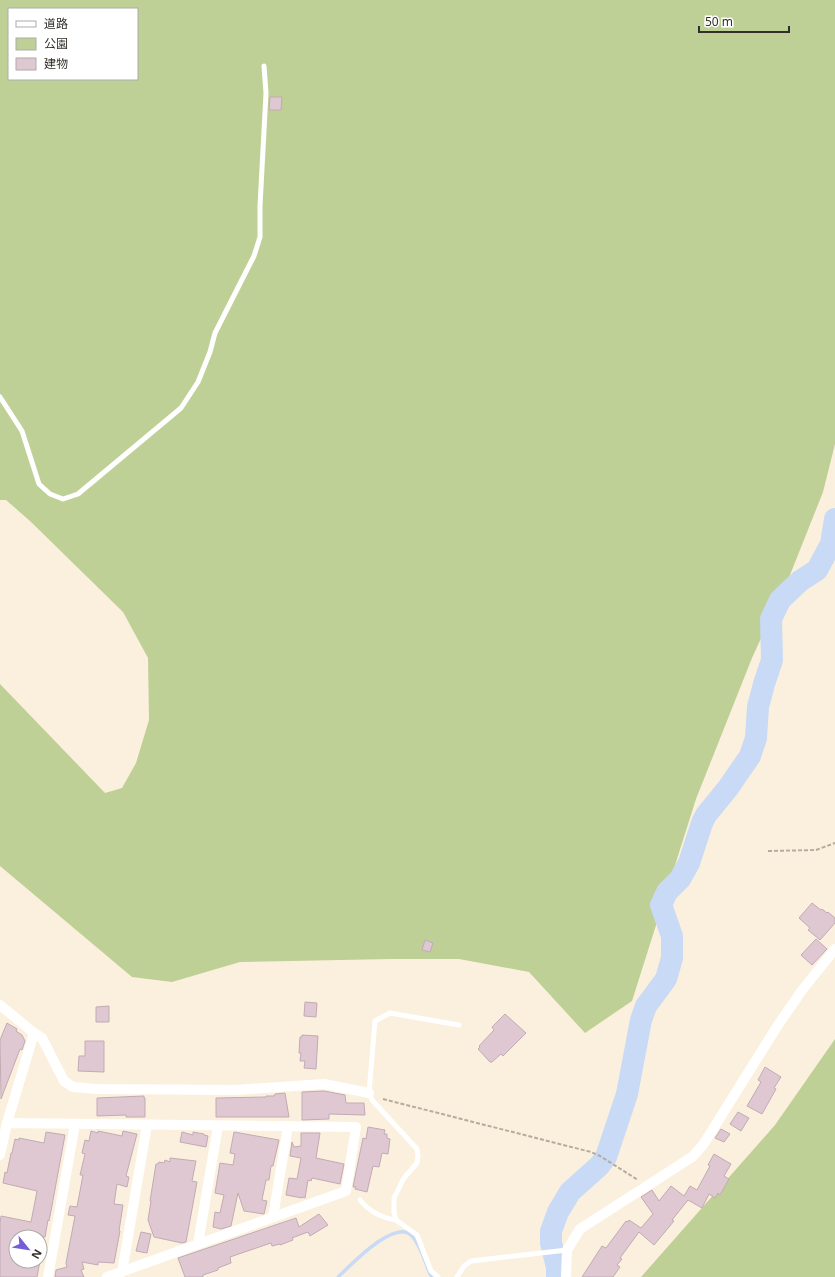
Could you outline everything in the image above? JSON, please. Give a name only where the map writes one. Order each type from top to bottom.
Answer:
[{"type":"street","points":[[566,1277],[562,1250],[580,1229],[692,1157],[703,1145],[778,1025],[803,989],[835,949]]},
{"type":"street","points":[[0,1005],[42,1038],[64,1080],[73,1087],[96,1090],[235,1090],[324,1084],[369,1093]]},
{"type":"street","points":[[0,1155],[7,1123],[34,1033]]},
{"type":"street","points":[[7,1123],[356,1127],[346,1191],[107,1277]]},
{"type":"street","points":[[48,1277],[75,1124]]},
{"type":"street","points":[[122,1272],[147,1125]]},
{"type":"street","points":[[198,1244],[218,1126]]},
{"type":"street","points":[[273,1217],[288,1126]]},
{"type":"lane","points":[[0,397],[22,431],[39,484],[50,494],[63,499],[78,494],[181,408],[198,382],[210,352],[215,333],[254,256],[260,236],[260,206],[266,93],[264,66]]},
{"type":"lane","points":[[396,1220],[394,1212],[394,1198],[404,1178],[417,1163],[418,1156],[417,1149],[372,1100],[369,1093],[376,1021],[390,1013],[459,1025]]},
{"type":"lane","points":[[360,1200],[366,1207],[386,1219],[396,1220],[417,1235],[431,1271],[438,1277]]},
{"type":"lane","points":[[457,1277],[464,1266],[471,1261],[562,1250]]},
{"type":"path","points":[[768,851],[816,850],[835,843]]},
{"type":"path","points":[[369,1093],[375,1097],[591,1152],[647,1185]]},
{"type":"green space","points":[[0,0],[835,0],[835,444],[823,492],[790,575],[752,658],[696,799],[632,1001],[585,1033],[529,972],[459,959],[240,962],[172,982],[132,977],[0,866],[0,684],[105,793],[122,788],[136,763],[149,720],[148,658],[123,612],[30,521],[6,500],[0,500]]},
{"type":"green space","points":[[835,1039],[835,1277],[641,1277],[775,1125]]},
{"type":"building","points":[[270,97],[282,97],[281,110],[269,110]]},
{"type":"building","points":[[812,903],[821,910],[822,909],[827,913],[828,912],[835,918],[835,923],[820,940],[808,930],[810,928],[799,918]]},
{"type":"building","points":[[816,939],[827,949],[812,965],[801,955]]},
{"type":"building","points":[[425,940],[433,943],[430,952],[422,950]]},
{"type":"building","points":[[305,1002],[317,1003],[316,1017],[304,1016]]},
{"type":"building","points":[[109,1006],[109,1022],[96,1022],[96,1007]]},
{"type":"building","points":[[505,1014],[526,1033],[503,1056],[501,1054],[490,1062],[478,1049],[494,1030],[492,1027]]},
{"type":"building","points":[[7,1023],[17,1029],[16,1031],[22,1035],[25,1041],[22,1050],[20,1049],[1,1099],[0,1040]]},
{"type":"building","points":[[302,1035],[318,1036],[316,1069],[304,1068],[305,1061],[300,1061],[300,1037],[302,1037]]},
{"type":"building","points":[[85,1041],[104,1041],[104,1072],[78,1071],[79,1056],[85,1056]]},
{"type":"building","points":[[765,1067],[781,1077],[774,1088],[776,1089],[762,1114],[747,1106],[761,1082],[758,1080]]},
{"type":"building","points":[[324,1091],[345,1095],[346,1103],[364,1103],[365,1115],[329,1114],[329,1119],[302,1120],[302,1092]]},
{"type":"building","points":[[285,1093],[289,1117],[216,1117],[216,1098],[266,1097]]},
{"type":"building","points":[[144,1096],[145,1117],[126,1117],[126,1115],[97,1116],[97,1098]]},
{"type":"building","points":[[738,1112],[749,1118],[741,1131],[730,1124]]},
{"type":"building","points":[[368,1127],[385,1130],[384,1134],[387,1134],[387,1138],[390,1139],[388,1154],[382,1153],[379,1167],[373,1166],[367,1192],[355,1189],[356,1187],[353,1187],[363,1138],[366,1139]]},
{"type":"building","points":[[721,1129],[730,1134],[724,1142],[715,1138]]},
{"type":"building","points":[[91,1131],[122,1136],[123,1131],[137,1134],[126,1176],[129,1177],[127,1187],[117,1184],[114,1204],[123,1205],[114,1263],[98,1262],[98,1265],[82,1262],[84,1269],[81,1270],[84,1277],[55,1277],[56,1270],[67,1267],[66,1263],[75,1216],[68,1215],[70,1206],[77,1207],[83,1175],[80,1175],[85,1154],[82,1153],[85,1140],[89,1141]]},
{"type":"building","points":[[46,1132],[65,1135],[46,1229],[8,1229],[8,1269],[38,1269],[37,1277],[0,1277],[1,1216],[31,1222],[37,1191],[3,1183],[5,1172],[7,1173],[15,1139],[19,1140],[19,1138],[44,1143]]},
{"type":"building","points":[[182,1132],[193,1135],[193,1132],[208,1136],[206,1147],[180,1142]]},
{"type":"building","points":[[234,1132],[279,1140],[273,1166],[271,1166],[269,1180],[266,1180],[262,1200],[267,1201],[264,1214],[244,1211],[238,1193],[231,1226],[221,1229],[213,1227],[215,1212],[220,1213],[224,1195],[215,1193],[220,1163],[233,1165],[235,1154],[230,1153]]},
{"type":"building","points":[[301,1133],[320,1133],[316,1158],[344,1164],[340,1184],[312,1178],[311,1181],[308,1180],[305,1198],[286,1195],[289,1178],[297,1179],[301,1158],[290,1156],[292,1142],[294,1147],[301,1146]]},
{"type":"building","points":[[714,1154],[731,1164],[724,1176],[729,1179],[720,1195],[718,1193],[715,1198],[709,1194],[702,1208],[688,1200],[672,1220],[674,1221],[654,1245],[639,1232],[620,1258],[622,1259],[617,1265],[620,1267],[613,1277],[582,1277],[602,1246],[606,1248],[626,1221],[628,1222],[629,1220],[641,1228],[653,1214],[641,1197],[652,1190],[659,1201],[671,1186],[684,1196],[690,1186],[697,1190],[710,1166],[708,1165]]},
{"type":"building","points":[[170,1158],[196,1161],[192,1181],[197,1182],[186,1242],[182,1243],[154,1237],[148,1220],[156,1164],[159,1162],[164,1163],[165,1160],[170,1162]]},
{"type":"building","points":[[319,1214],[328,1225],[310,1236],[308,1232],[292,1238],[293,1240],[280,1245],[272,1246],[271,1243],[230,1257],[231,1263],[218,1268],[218,1270],[203,1275],[203,1277],[185,1277],[178,1258],[296,1218],[299,1227]]},
{"type":"building","points":[[141,1232],[151,1234],[147,1253],[136,1251]]},
{"type":"waterway","points":[[557,1277],[557,1267],[551,1243],[551,1231],[558,1212],[570,1192],[599,1166],[606,1157],[627,1094],[641,1020],[646,1006],[666,979],[672,958],[672,936],[661,905],[667,892],[680,879],[689,863],[706,815],[728,788],[750,756],[756,738],[758,707],[772,660],[771,619],[780,600],[800,581],[817,570],[831,544],[835,519]]},
{"type":"waterway","points":[[338,1277],[362,1255],[384,1238],[394,1233],[403,1232],[411,1235],[414,1239],[432,1277]]}]
